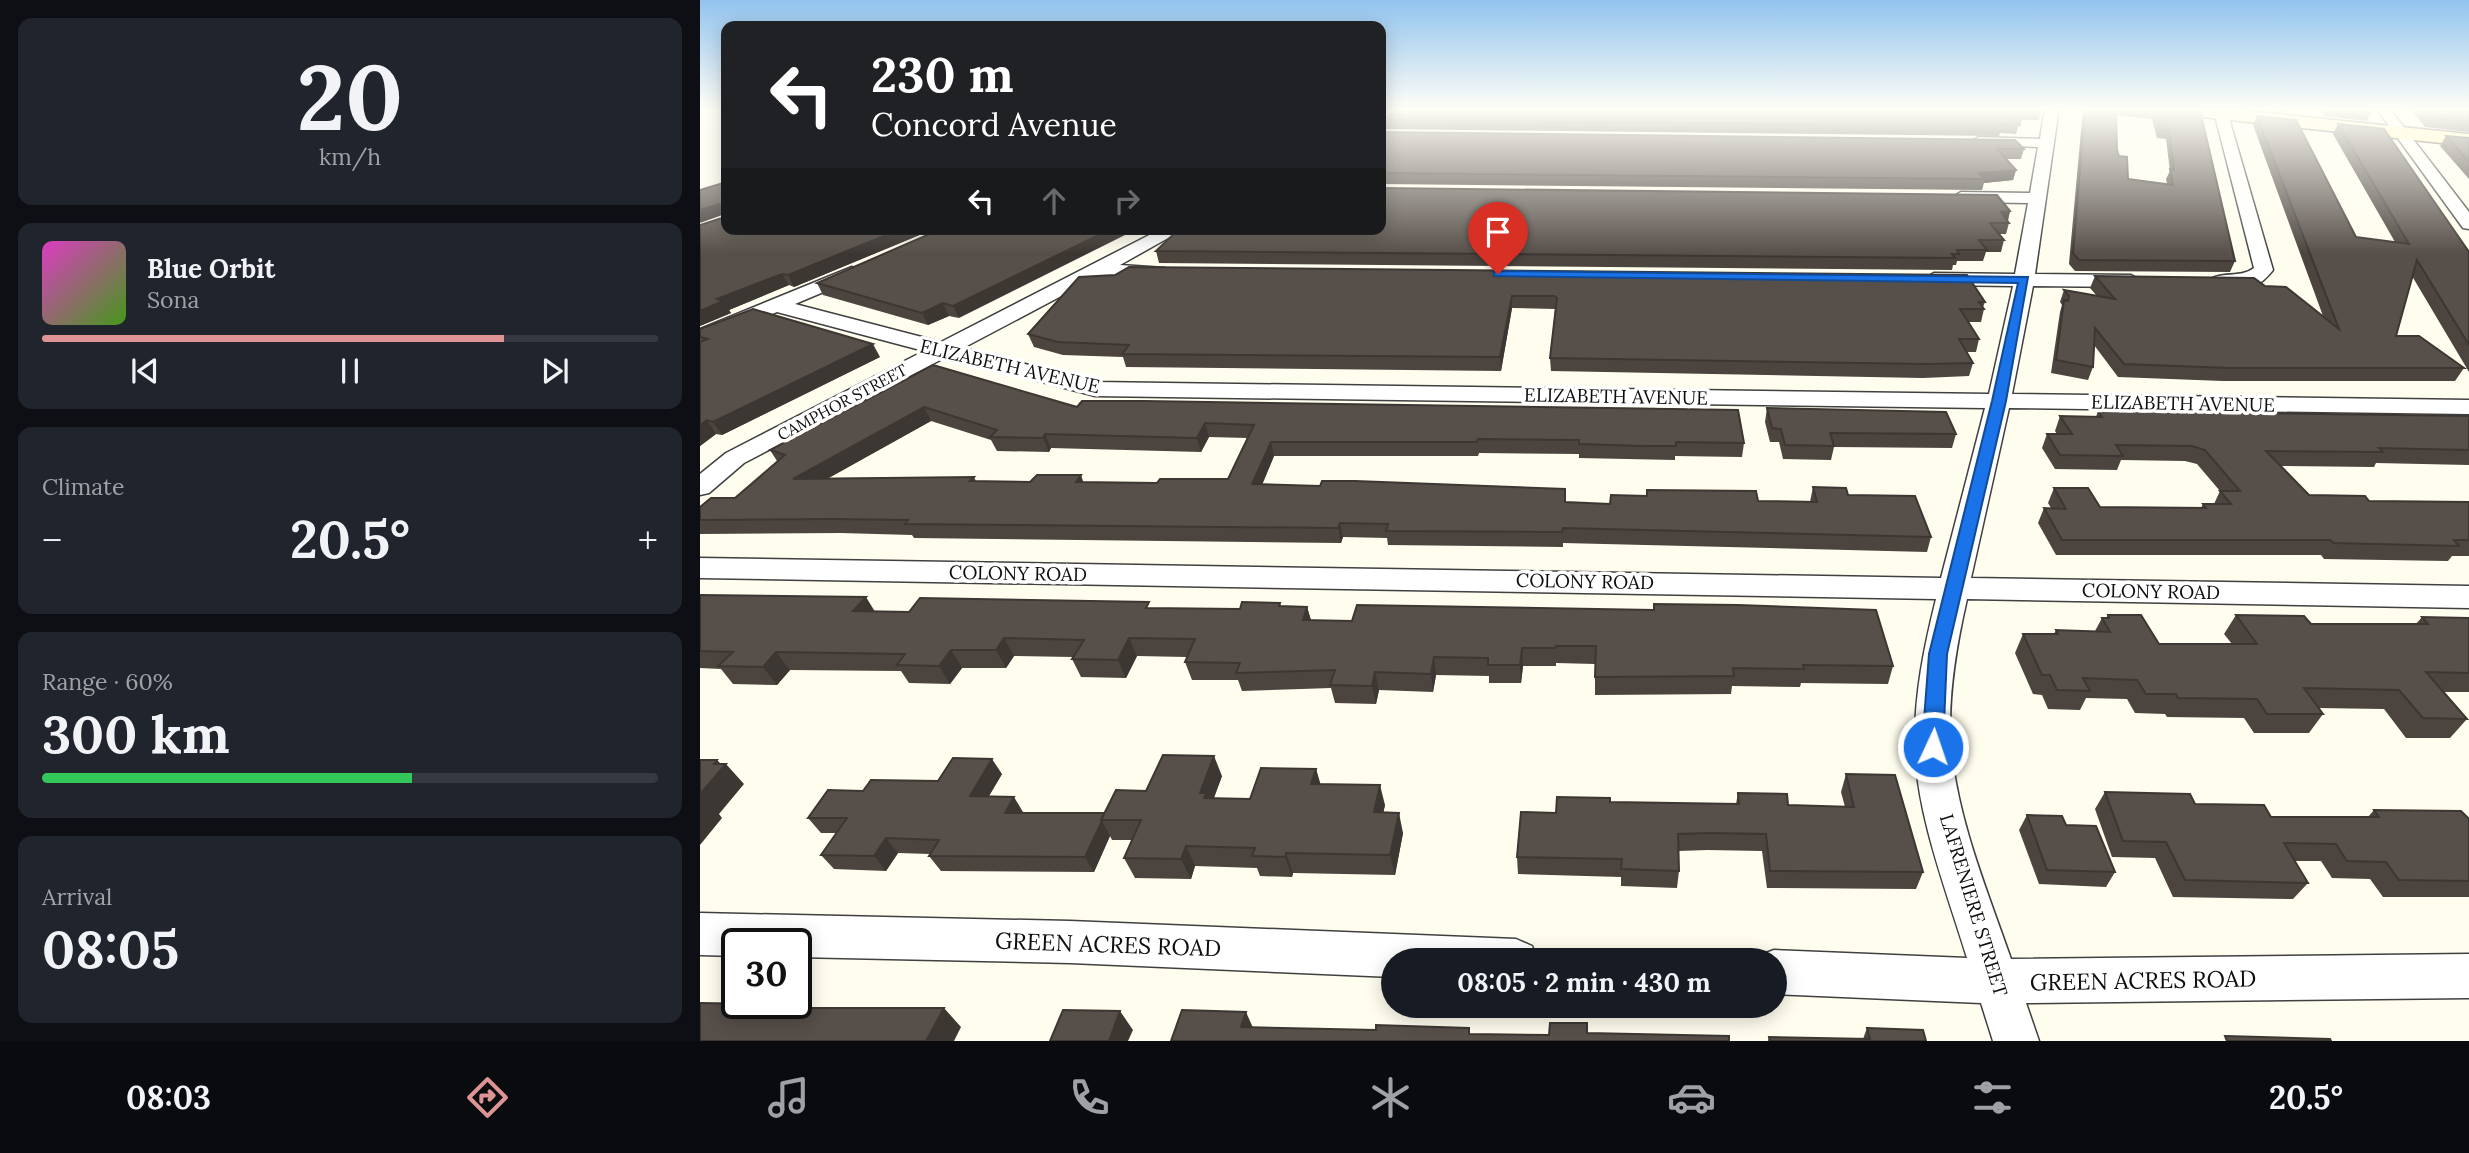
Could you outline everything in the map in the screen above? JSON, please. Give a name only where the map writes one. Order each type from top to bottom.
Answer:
[{"type":"street","name":"LAFRENIERE STREET","points":[[2016,1041],[1948,832],[1933,747],[1938,654],[1999,401],[2024,279],[2043,157]]},
{"type":"street","points":[[2196,281],[2247,281],[2263,270],[2232,157]]},
{"type":"street","points":[[2420,157],[2469,224]]},
{"type":"street","points":[[1939,197],[2036,198]]},
{"type":"street","name":"CAMPHOR STREET","points":[[700,487],[736,458],[1163,235]]},
{"type":"street","points":[[700,337],[872,265]]},
{"type":"street","points":[[1095,270],[1184,272]]},
{"type":"street","points":[[1913,278],[2157,281]]},
{"type":"street","name":"ELIZABETH AVENUE","points":[[775,306],[1095,389],[2469,407]]},
{"type":"street","name":"COLONY ROAD","points":[[700,568],[2469,597]]},
{"type":"street","name":"GREEN ACRES ROAD","points":[[700,934],[1070,942],[1381,955]]},
{"type":"street","name":"GREEN ACRES ROAD","points":[[1787,973],[1997,981],[2469,976]]},
{"type":"building","points":[[1386,157],[2004,157],[2016,170],[1979,173],[1984,179],[1386,173]]},
{"type":"building","points":[[2081,157],[2127,157],[2128,179],[2173,185],[2170,169],[2174,170],[2172,157],[2211,157],[2235,261],[2079,260],[2073,253]]},
{"type":"building","points":[[2273,157],[2315,157],[2356,237],[2409,244],[2357,157],[2403,157],[2469,252],[2469,345],[2417,260],[2396,336],[2419,336],[2464,368],[2230,368],[2124,364],[2095,328],[2093,367],[2056,360],[2064,300],[2068,301],[2069,296],[2064,290],[2115,299],[2095,276],[2254,278],[2265,286],[2286,287],[2339,329]]},
{"type":"building","points":[[721,184],[721,205],[700,210],[700,190]]},
{"type":"building","points":[[1386,188],[1997,195],[2010,211],[2001,212],[2009,223],[1990,223],[2004,240],[1979,240],[1987,250],[1957,250],[1959,254],[1952,254],[1955,258],[1156,251],[1173,235],[1386,235]]},
{"type":"building","points":[[721,218],[721,235],[886,235],[788,275],[782,274],[717,299],[723,301],[700,311],[700,225]]},
{"type":"building","points":[[927,235],[1099,235],[953,306],[943,303],[922,313],[817,283]]},
{"type":"building","points":[[1129,267],[1967,275],[1985,302],[1979,302],[1984,309],[1960,309],[1979,339],[1959,339],[1973,363],[1550,358],[1557,298],[1554,296],[1512,296],[1500,357],[1122,354],[1129,345],[1058,342],[1028,334],[1079,277],[1115,275]]},
{"type":"building","points":[[753,309],[873,344],[713,422],[707,420],[700,425],[700,342],[708,339],[700,337],[700,329]]},
{"type":"building","points":[[933,365],[1077,407],[1082,401],[1144,401],[1738,410],[1744,443],[1676,442],[1676,446],[1644,446],[1579,444],[1579,440],[1478,439],[1477,442],[1271,442],[1252,484],[1320,486],[1322,481],[1355,481],[1565,489],[1565,502],[1610,504],[1611,495],[1647,496],[1647,490],[1756,491],[1758,501],[1817,502],[1813,487],[1846,488],[1848,495],[1915,496],[1931,537],[1563,528],[1562,532],[1386,531],[1388,524],[1340,523],[1338,528],[905,524],[908,520],[832,519],[700,520],[700,507],[711,498],[735,498],[785,455],[770,450]],"holes":[[[924,407],[997,430],[990,437],[1043,438],[1045,434],[1197,438],[1205,423],[1254,425],[1228,479],[1160,479],[1157,483],[1076,482],[1081,475],[1037,475],[1030,482],[970,481],[974,477],[793,479]]]},
{"type":"building","points":[[1767,408],[1946,412],[1956,434],[1830,433],[1834,446],[1785,445],[1781,429],[1772,428]]},
{"type":"building","points":[[2098,411],[2469,416],[2469,450],[2379,448],[2383,452],[2266,451],[2309,495],[2365,496],[2369,501],[2469,502],[2469,540],[2454,540],[2459,546],[2334,543],[2330,540],[2062,540],[2044,508],[2066,509],[2054,488],[2088,488],[2100,507],[2206,508],[2203,504],[2231,504],[2220,491],[2240,491],[2205,450],[2192,446],[2116,445],[2123,456],[2060,455],[2047,434],[2072,434],[2060,416],[2102,417]]},
{"type":"building","points":[[700,595],[866,597],[853,611],[909,612],[920,598],[1149,602],[1146,608],[1240,609],[1242,602],[1280,603],[1279,606],[1307,607],[1303,620],[1352,621],[1357,605],[1654,610],[1654,604],[1876,610],[1893,666],[1803,665],[1804,669],[1733,668],[1734,676],[1595,677],[1596,646],[1556,646],[1522,648],[1520,665],[1488,665],[1488,658],[1434,657],[1431,674],[1375,672],[1372,686],[1330,685],[1335,670],[1236,673],[1240,663],[1185,662],[1195,639],[1129,638],[1118,660],[1072,659],[1084,640],[1004,638],[996,650],[951,650],[939,666],[897,665],[905,654],[776,652],[763,667],[718,666],[733,652],[700,651]]},
{"type":"building","points":[[2108,615],[2141,615],[2159,644],[2257,644],[2236,615],[2304,616],[2311,624],[2428,624],[2422,617],[2469,618],[2469,673],[2426,672],[2467,719],[2423,718],[2399,690],[2304,688],[2323,714],[2267,714],[2257,699],[2178,698],[2176,694],[2146,694],[2137,680],[2083,678],[2090,691],[2057,690],[2050,675],[2042,675],[2023,634],[2058,634],[2056,630],[2110,632],[2102,618],[2109,618]]},
{"type":"building","points":[[1163,755],[1214,756],[1200,793],[1206,793],[1204,798],[1250,799],[1261,768],[1316,769],[1311,784],[1380,785],[1374,812],[1399,813],[1390,855],[1286,853],[1285,857],[1252,856],[1255,848],[1186,846],[1181,859],[1124,858],[1141,820],[1101,820],[1116,790],[1146,791]]},
{"type":"building","points":[[953,758],[992,759],[970,796],[1014,797],[1005,813],[1104,813],[1085,857],[929,856],[939,840],[886,838],[874,856],[821,855],[847,818],[808,818],[828,790],[863,791],[871,780],[938,781]]},
{"type":"building","points":[[700,760],[717,760],[714,764],[726,764],[700,794]]},
{"type":"building","points":[[1846,774],[1895,775],[1923,872],[1770,871],[1766,834],[1678,834],[1679,871],[1621,869],[1622,859],[1517,857],[1521,812],[1556,813],[1557,797],[1610,798],[1610,802],[1739,804],[1738,793],[1787,794],[1788,805],[1854,807]]},
{"type":"building","points":[[2105,792],[2190,794],[2195,804],[2264,805],[2271,817],[2379,817],[2374,810],[2461,811],[2469,819],[2469,881],[2399,880],[2386,862],[2347,861],[2336,844],[2284,843],[2308,883],[2185,880],[2166,842],[2123,841]]},
{"type":"building","points":[[2027,815],[2062,816],[2066,825],[2096,826],[2115,872],[2047,870]]},
{"type":"building","points":[[700,1003],[721,1003],[721,1019],[812,1019],[812,1008],[944,1008],[926,1041],[700,1041]]},
{"type":"building","points":[[1063,1010],[1120,1011],[1109,1041],[1050,1041]]},
{"type":"building","points":[[1182,1010],[1246,1012],[1241,1027],[1376,1030],[1376,1025],[1469,1028],[1469,1034],[1549,1035],[1550,1023],[1587,1023],[1587,1033],[1729,1036],[1729,1041],[1171,1041]]},
{"type":"building","points":[[1867,1028],[1923,1030],[1926,1041],[1770,1041],[1769,1037],[1870,1039]]},
{"type":"building","points":[[2225,1036],[2330,1039],[2331,1041],[2227,1041]]},
{"type":"route","points":[[1498,274],[2024,279],[1999,401],[1938,654],[1933,747]]}]
